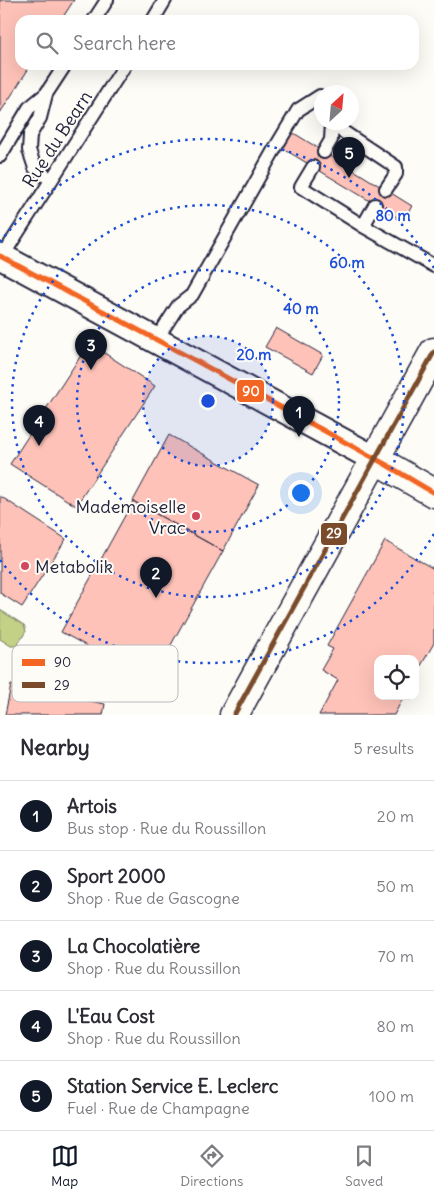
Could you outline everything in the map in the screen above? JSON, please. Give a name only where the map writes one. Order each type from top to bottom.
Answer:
[{"type":"street","points":[[1,258],[156,340],[434,493]]},
{"type":"street","points":[[234,715],[434,352]]},
{"type":"lane","points":[[97,15],[106,0]]},
{"type":"lane","points":[[156,15],[165,0]]},
{"type":"lane","points":[[0,156],[29,108],[46,94],[62,70]]},
{"type":"lane","name":"Rue du Bearn","points":[[1,258],[122,70]]},
{"type":"lane","points":[[46,94],[40,118],[30,135],[29,150],[35,168],[51,180]]},
{"type":"lane","points":[[156,340],[178,306],[192,295],[298,110],[314,102]]},
{"type":"lane","points":[[324,152],[331,140],[332,130]]},
{"type":"lane","points":[[342,130],[396,167],[396,174],[386,189]]},
{"type":"lane","points":[[313,167],[300,187],[362,226],[434,266]]},
{"type":"lane","points":[[362,226],[375,205]]},
{"type":"green space","points":[[0,610],[24,625],[26,631],[18,645],[11,646],[0,639]]},
{"type":"building","points":[[0,0],[74,0],[64,15],[15,15],[15,70],[28,70],[0,113]]},
{"type":"building","points":[[292,132],[412,206],[403,221],[282,148]]},
{"type":"building","points":[[276,328],[323,355],[313,373],[265,347]]},
{"type":"building","points":[[89,343],[155,386],[76,506],[10,464]]},
{"type":"building","points":[[169,435],[259,485],[223,551],[133,501]]},
{"type":"building","name":"Metabolik","points":[[0,496],[66,539],[22,607],[0,593]]},
{"type":"building","points":[[133,501],[223,551],[171,645],[85,645],[61,632]]},
{"type":"building","points":[[385,541],[434,569],[434,589],[432,591],[434,592],[434,643],[419,669],[419,655],[374,655],[374,700],[402,700],[394,715],[319,715],[338,680],[321,670],[333,649],[327,646]]},
{"type":"building","points":[[11,685],[12,702],[95,702],[105,704],[103,715],[5,715]]},
{"type":"transit line","name":"90","points":[[0,256],[385,464],[434,493]]},
{"type":"transit line","name":"29","points":[[234,715],[434,352]]},
{"type":"place","name":"Station Service E. Leclerc","points":[[349,178]]},
{"type":"place","name":"La Chocolatière","points":[[91,370]]},
{"type":"place","name":"Artois","points":[[299,437]]},
{"type":"place","name":"L'Eau Cost","points":[[39,446]]},
{"type":"place","name":"Mademoiselle Vrac","points":[[196,516]]},
{"type":"place","name":"Metabolik","points":[[25,566]]},
{"type":"place","name":"Sport 2000","points":[[156,598]]}]
